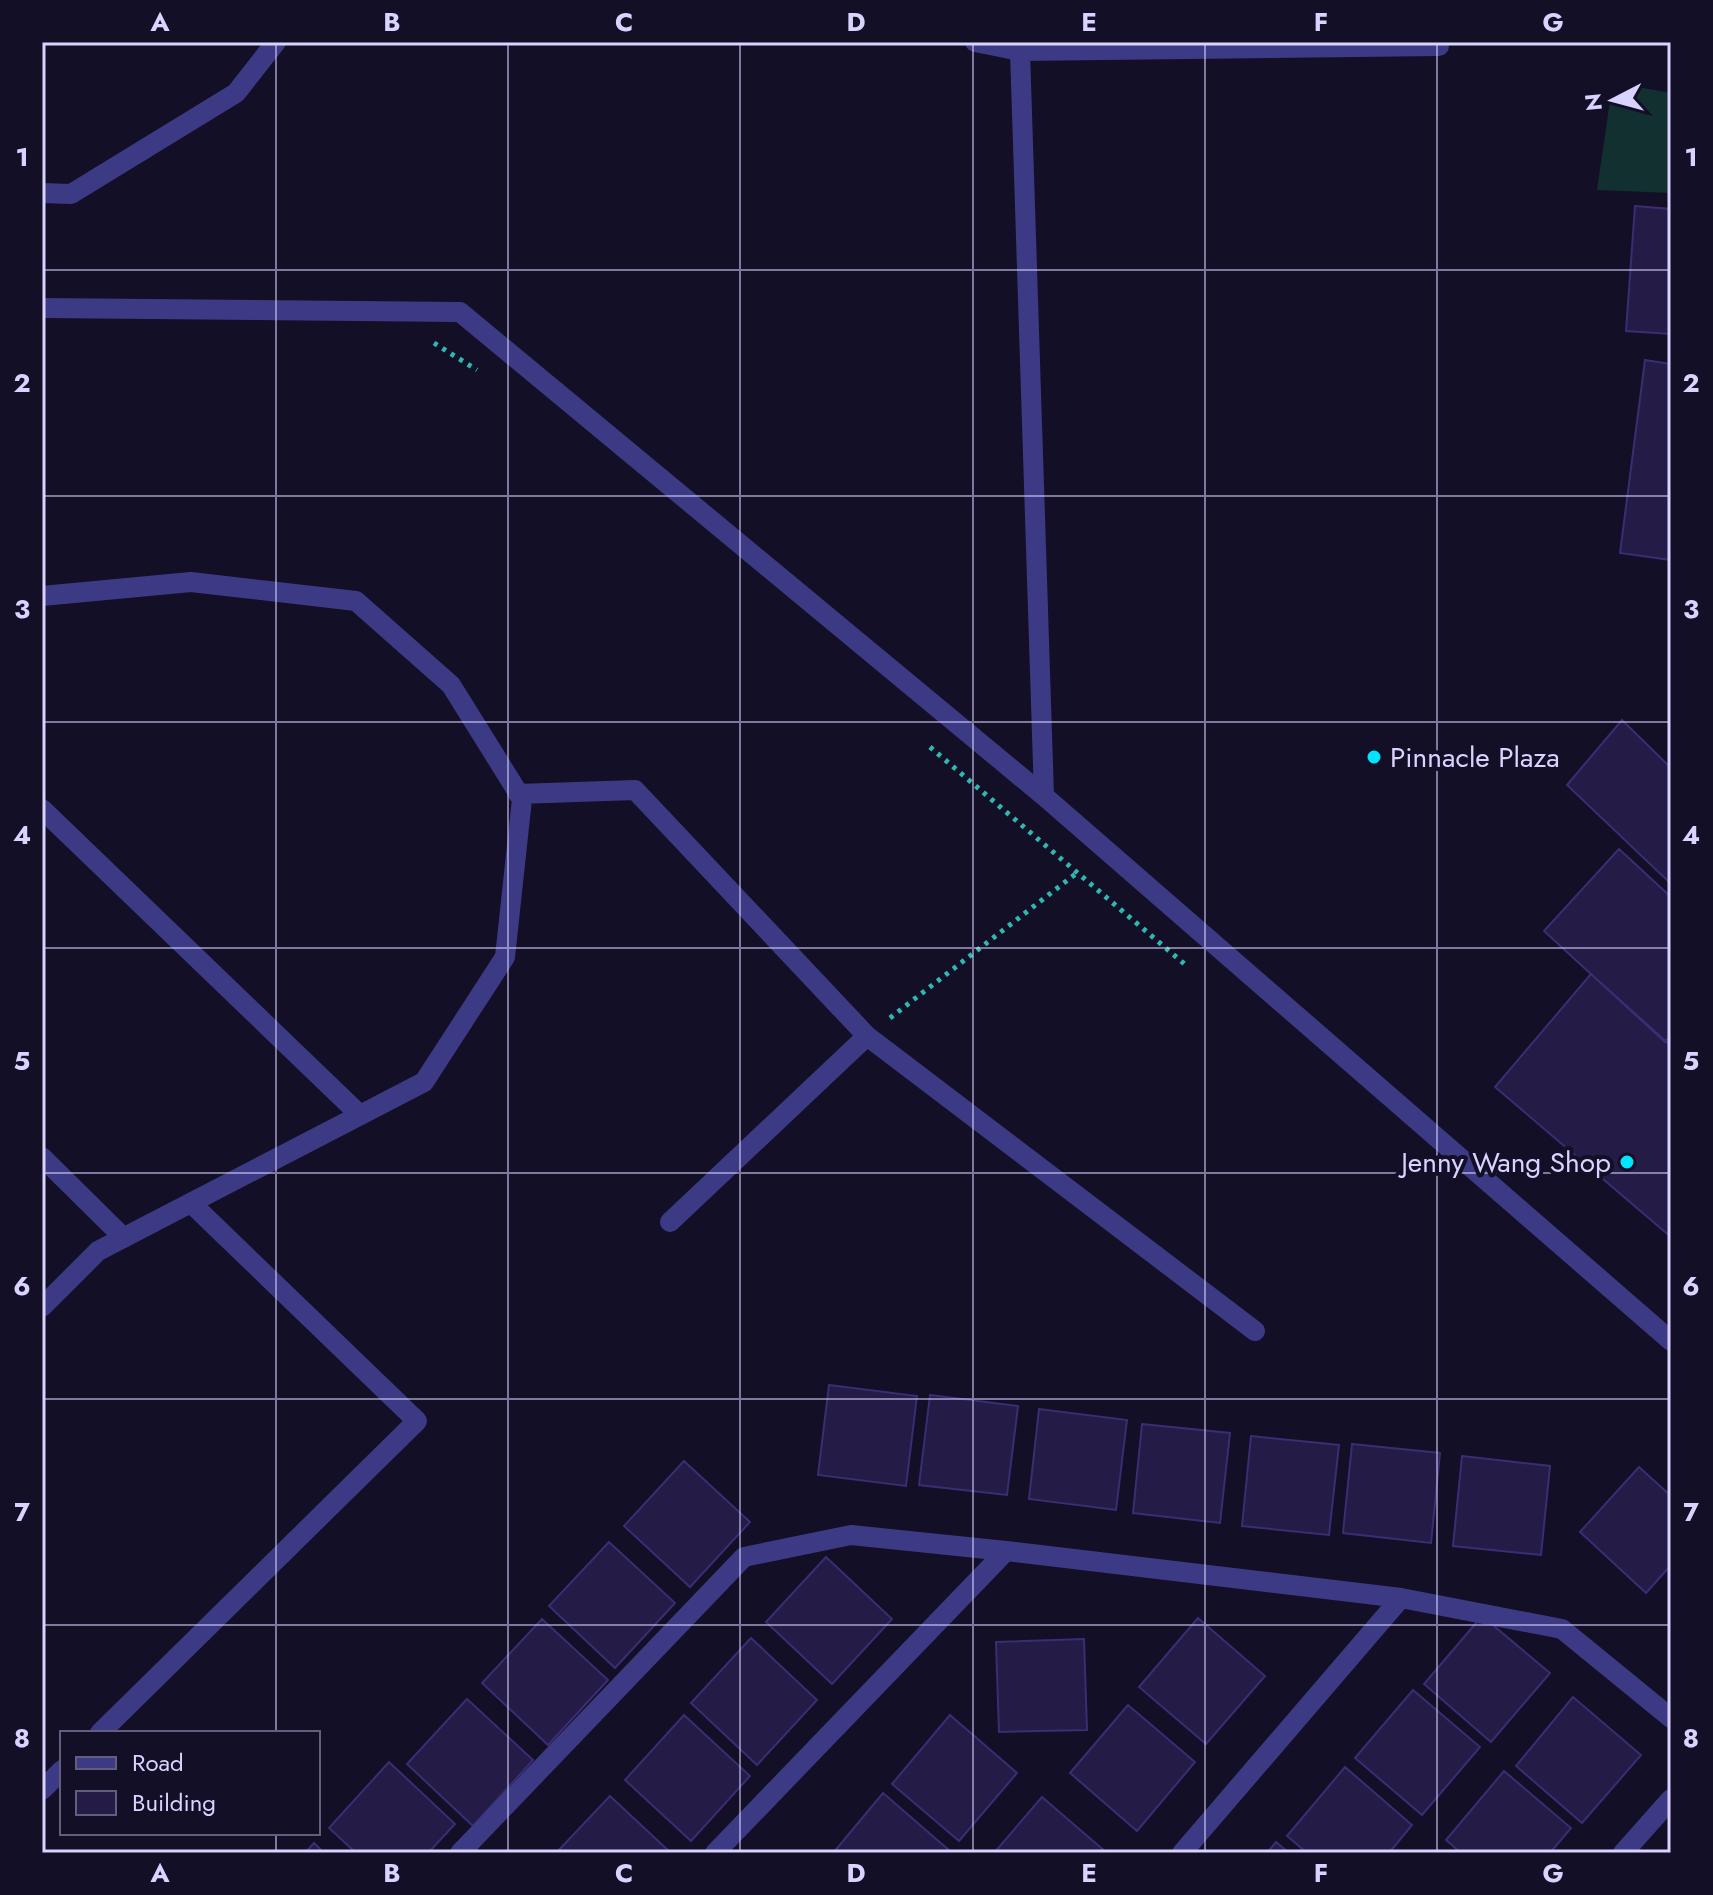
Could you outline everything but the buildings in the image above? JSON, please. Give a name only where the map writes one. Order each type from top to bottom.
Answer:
[{"type":"street","points":[[42,193],[71,194],[236,93],[276,42]]},
{"type":"street","points":[[975,42],[1025,46],[1439,46]]},
{"type":"street","points":[[1025,46],[1044,796]]},
{"type":"street","points":[[42,308],[460,312],[1044,796],[1671,1341]]},
{"type":"street","points":[[42,596],[191,582],[356,601],[451,685],[522,799],[505,957],[424,1082],[98,1251],[42,1307]]},
{"type":"street","points":[[518,794],[635,790],[867,1036],[1255,1331]]},
{"type":"street","points":[[42,809],[360,1115]]},
{"type":"street","points":[[670,1222],[867,1036]]},
{"type":"street","points":[[42,1157],[124,1238]]},
{"type":"street","points":[[102,1731],[417,1421],[191,1203]]},
{"type":"street","points":[[460,1853],[744,1557],[851,1535],[1401,1598],[1562,1629],[1671,1718]]},
{"type":"street","points":[[715,1853],[1006,1551]]},
{"type":"street","points":[[1182,1853],[1401,1598]]},
{"type":"street","points":[[42,1790],[60,1772]]},
{"type":"street","points":[[1623,1853],[1671,1799]]},
{"type":"path","points":[[422,335],[488,377]]},
{"type":"path","points":[[922,740],[1188,967]]},
{"type":"path","points":[[867,1036],[1078,873],[1105,848]]},
{"type":"green space","points":[[1632,86],[1671,93],[1671,193],[1597,190],[1610,101]]},
{"type":"place","name":"Pinnacle Plaza","points":[[1374,757]]},
{"type":"place","name":"Jenny Wang Shop","points":[[1627,1162]]}]
